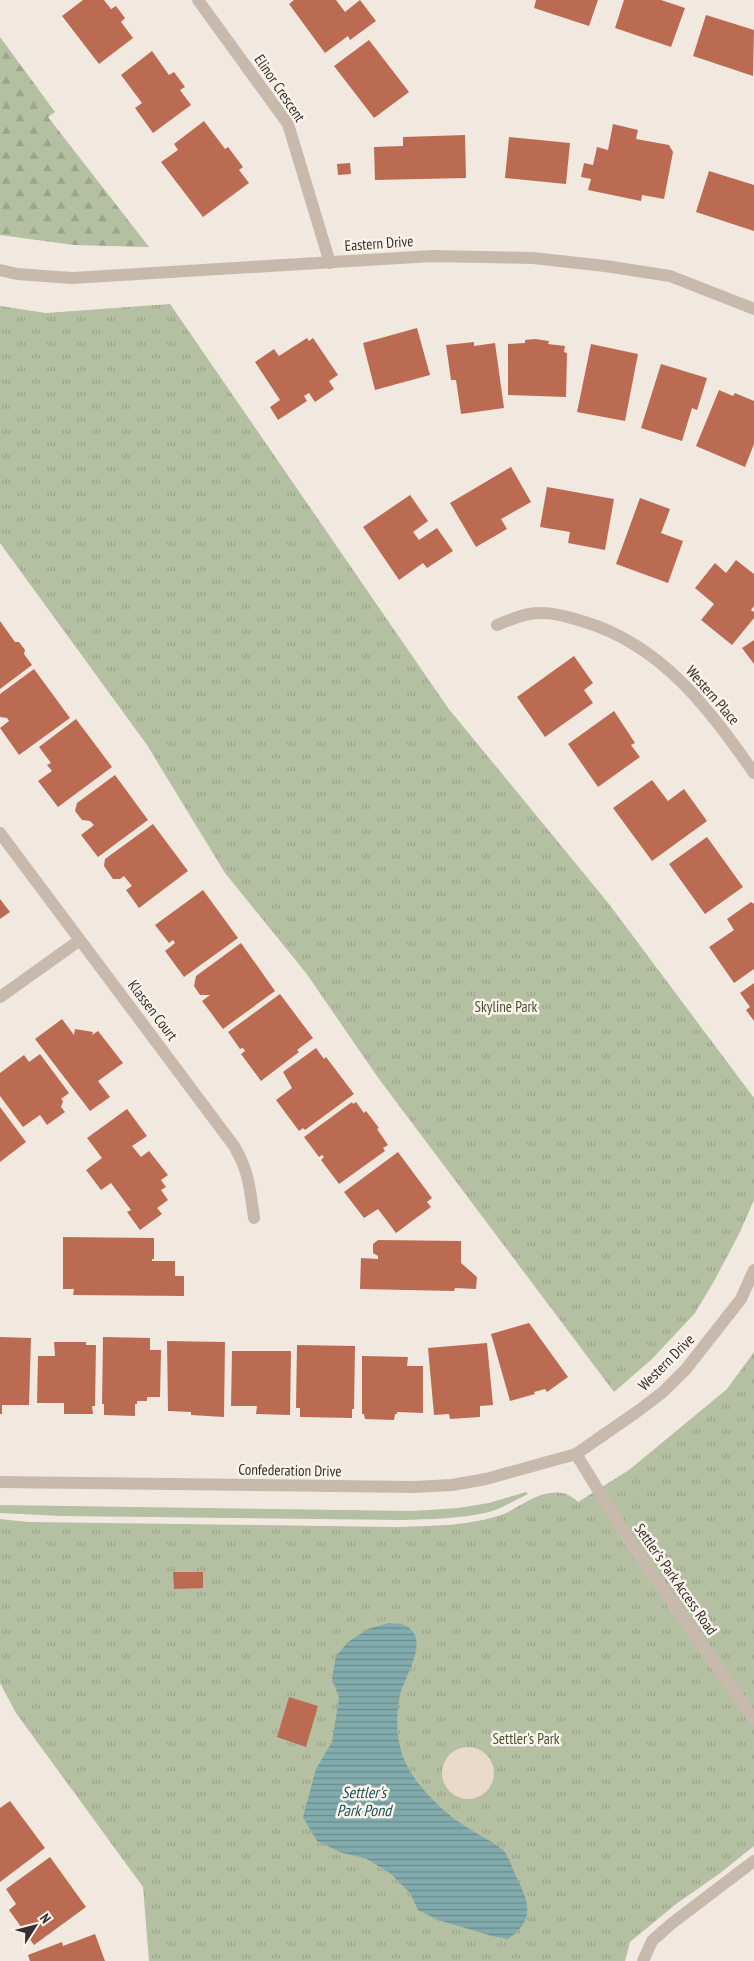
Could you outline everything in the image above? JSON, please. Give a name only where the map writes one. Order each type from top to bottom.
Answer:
[{"type":"street","name":"Elinor Crescent","points":[[198,0],[288,124],[330,263]]},
{"type":"street","name":"Eastern Drive","points":[[0,270],[17,274],[72,278],[432,256],[533,258],[670,276],[754,309]]},
{"type":"street","name":"Western Place","points":[[497,625],[524,615],[553,613],[591,623],[619,636],[666,667],[693,692],[754,773]]},
{"type":"street","name":"Klassen Court","points":[[0,833],[234,1146],[244,1162],[254,1218]]},
{"type":"street","points":[[0,997],[80,940]]},
{"type":"street","name":"Western Drive","points":[[576,1454],[663,1392],[686,1369],[741,1299],[754,1270]]},
{"type":"street","name":"Confederation Drive","points":[[0,1482],[412,1487],[452,1485],[486,1479],[576,1454]]},
{"type":"street","name":"Settler's Park Access Road","points":[[576,1454],[632,1546],[754,1719]]},
{"type":"street","points":[[643,1961],[652,1941],[671,1924],[754,1861]]},
{"type":"green space","points":[[0,37],[55,112],[48,117],[149,247],[74,245],[0,235]]},
{"type":"green space","name":"Skyline Park","points":[[170,304],[448,708],[609,904],[754,1098],[754,1200],[739,1234],[695,1313],[652,1359],[614,1392],[379,1079],[306,973],[225,873],[147,745],[0,543],[0,306],[46,313]]},
{"type":"green space","name":"Settler's Park","points":[[754,1352],[754,1846],[719,1874],[676,1904],[630,1942],[625,1961],[149,1961],[143,1887],[16,1713],[0,1683],[0,1519],[28,1522],[410,1527],[450,1525],[488,1519],[501,1515],[537,1496],[550,1493],[566,1494],[578,1502],[629,1470],[727,1389]]},
{"type":"green space","points":[[526,1492],[528,1494],[489,1512],[434,1519],[62,1516],[0,1513],[0,1505],[413,1511],[458,1508],[489,1503]]},
{"type":"shaded area","points":[[468,1747],[478,1749],[486,1755],[492,1763],[494,1773],[492,1783],[486,1791],[478,1797],[468,1799],[458,1797],[450,1791],[444,1783],[442,1773],[444,1763],[450,1755],[458,1749]]},
{"type":"water","name":"Settler's Park Pond","points":[[389,1623],[404,1625],[412,1631],[416,1639],[413,1660],[399,1700],[397,1721],[399,1741],[404,1760],[415,1779],[439,1806],[460,1823],[499,1847],[507,1855],[526,1901],[527,1909],[523,1924],[508,1939],[438,1920],[418,1910],[410,1893],[390,1873],[365,1858],[342,1853],[317,1841],[303,1817],[316,1769],[332,1742],[339,1698],[332,1678],[336,1656],[348,1642],[368,1629]]},
{"type":"building","points":[[83,0],[104,0],[111,9],[116,6],[125,18],[121,22],[133,38],[99,64],[62,16]]},
{"type":"building","points":[[294,0],[336,0],[345,12],[360,0],[376,21],[350,40],[348,36],[325,53],[289,4]]},
{"type":"building","points":[[536,0],[598,0],[589,26],[534,8]]},
{"type":"building","points":[[624,0],[661,0],[685,8],[671,47],[615,28]]},
{"type":"building","points":[[706,15],[754,30],[753,76],[693,56]]},
{"type":"building","points":[[369,40],[409,92],[374,118],[334,66]]},
{"type":"building","points":[[152,51],[169,75],[174,72],[185,87],[180,90],[191,105],[153,133],[135,108],[142,103],[121,75]]},
{"type":"building","points":[[204,121],[225,149],[228,147],[243,167],[239,170],[249,183],[203,217],[161,162],[178,150],[174,144]]},
{"type":"building","points":[[613,124],[638,130],[636,139],[669,145],[673,152],[664,199],[642,195],[641,201],[588,190],[591,179],[581,177],[584,163],[593,165],[597,147],[608,150]]},
{"type":"building","points":[[465,135],[466,178],[375,180],[374,147],[403,146],[403,137]]},
{"type":"building","points":[[509,137],[570,143],[566,184],[505,178]]},
{"type":"building","points":[[350,163],[351,174],[338,175],[337,164]]},
{"type":"building","points":[[709,171],[754,185],[754,231],[696,212]]},
{"type":"building","points":[[417,328],[430,375],[375,390],[363,343]]},
{"type":"building","points":[[307,338],[309,341],[313,338],[338,375],[329,381],[334,389],[315,402],[309,393],[304,396],[307,401],[278,420],[270,407],[280,400],[255,362],[274,349],[279,356]]},
{"type":"building","points":[[525,340],[549,341],[548,344],[565,346],[564,352],[567,353],[566,397],[508,395],[508,344],[525,343]]},
{"type":"building","points":[[474,342],[474,346],[495,343],[504,408],[461,414],[456,380],[451,380],[446,345]]},
{"type":"building","points":[[591,344],[638,354],[625,421],[577,412]]},
{"type":"building","points":[[661,364],[707,378],[697,410],[692,408],[682,441],[641,428]]},
{"type":"building","points":[[719,390],[733,396],[735,393],[754,401],[754,444],[745,467],[696,446]]},
{"type":"building","points":[[511,467],[531,502],[501,519],[507,529],[476,547],[450,503]]},
{"type":"building","points":[[547,487],[614,499],[605,550],[568,543],[570,532],[540,527]]},
{"type":"building","points":[[410,495],[428,521],[413,532],[419,540],[437,528],[453,551],[427,568],[423,563],[399,580],[363,527]]},
{"type":"building","points":[[640,498],[670,509],[661,533],[683,541],[668,583],[616,564]]},
{"type":"building","points":[[736,560],[754,574],[754,606],[751,610],[754,612],[754,618],[732,645],[701,620],[714,604],[695,588],[715,563],[726,573]]},
{"type":"building","points":[[0,621],[15,642],[19,642],[25,650],[24,654],[32,665],[0,689]]},
{"type":"building","points":[[754,640],[754,664],[742,648]]},
{"type":"building","points":[[574,656],[593,683],[584,690],[593,703],[545,737],[517,697]]},
{"type":"building","points":[[34,669],[70,718],[19,755],[0,728],[9,721],[7,718],[0,717],[0,694]]},
{"type":"building","points":[[614,711],[635,743],[631,745],[640,757],[598,787],[568,744]]},
{"type":"building","points":[[76,719],[112,767],[58,807],[38,781],[52,771],[47,765],[51,763],[39,747]]},
{"type":"building","points":[[115,775],[148,820],[98,857],[81,835],[94,825],[90,821],[82,820],[75,811],[77,803]]},
{"type":"building","points":[[652,780],[668,801],[684,789],[707,821],[652,861],[613,808]]},
{"type":"building","points":[[153,824],[188,871],[139,908],[126,890],[132,886],[124,876],[120,879],[113,879],[104,866],[105,859]]},
{"type":"building","points":[[707,837],[743,887],[705,914],[669,864]]},
{"type":"building","points":[[203,890],[238,938],[184,977],[165,951],[175,943],[173,940],[169,943],[155,925]]},
{"type":"building","points":[[0,899],[10,912],[0,919]]},
{"type":"building","points":[[751,902],[754,904],[754,969],[734,983],[709,947],[734,930],[727,919]]},
{"type":"building","points":[[241,943],[275,991],[223,1029],[202,1001],[210,995],[200,995],[194,986],[196,976]]},
{"type":"building","points":[[754,983],[754,1021],[746,1010],[750,1007],[740,993]]},
{"type":"building","points":[[280,994],[313,1038],[297,1050],[299,1052],[261,1081],[241,1054],[245,1051],[243,1048],[240,1049],[228,1032]]},
{"type":"building","points":[[62,1019],[74,1035],[75,1029],[93,1032],[92,1035],[98,1031],[123,1063],[98,1081],[110,1097],[90,1111],[35,1039]]},
{"type":"building","points":[[316,1048],[324,1059],[326,1057],[354,1094],[305,1130],[303,1128],[299,1131],[276,1100],[292,1088],[283,1072]]},
{"type":"building","points":[[40,1054],[69,1093],[61,1099],[63,1101],[61,1107],[65,1112],[47,1125],[40,1115],[23,1127],[0,1096],[0,1073],[24,1055],[29,1062]]},
{"type":"building","points":[[352,1102],[353,1104],[356,1102],[364,1113],[366,1111],[379,1128],[377,1129],[388,1145],[383,1148],[385,1151],[339,1184],[321,1160],[324,1157],[322,1155],[319,1157],[304,1137]]},
{"type":"building","points":[[0,1107],[26,1142],[0,1162]]},
{"type":"building","points":[[127,1109],[147,1136],[132,1146],[141,1157],[149,1151],[168,1175],[161,1180],[166,1187],[161,1190],[168,1200],[157,1208],[162,1214],[140,1230],[127,1212],[131,1210],[111,1183],[101,1190],[86,1170],[102,1158],[87,1138]]},
{"type":"building","points":[[398,1152],[432,1198],[427,1202],[431,1207],[396,1233],[378,1209],[364,1218],[344,1192]]},
{"type":"building","points":[[63,1237],[154,1238],[154,1259],[152,1261],[175,1261],[175,1276],[184,1276],[184,1296],[73,1295],[74,1289],[63,1289]]},
{"type":"building","points":[[378,1240],[461,1241],[461,1263],[477,1277],[476,1289],[455,1288],[454,1291],[360,1289],[361,1258],[378,1259],[378,1256],[373,1253],[373,1244]]},
{"type":"building","points":[[529,1323],[568,1377],[547,1392],[545,1389],[510,1401],[491,1334]]},
{"type":"building","points":[[0,1337],[31,1338],[29,1405],[2,1405],[2,1414],[0,1414]]},
{"type":"building","points":[[103,1337],[150,1338],[150,1350],[161,1350],[160,1397],[147,1397],[147,1401],[137,1401],[137,1404],[135,1404],[135,1416],[104,1415],[104,1404],[102,1404]]},
{"type":"building","points":[[167,1341],[225,1342],[224,1417],[191,1415],[191,1412],[168,1411]]},
{"type":"building","points":[[54,1342],[86,1342],[86,1345],[96,1345],[95,1406],[92,1406],[93,1414],[64,1414],[64,1403],[37,1403],[38,1356],[55,1356]]},
{"type":"building","points":[[487,1343],[493,1405],[480,1406],[480,1417],[450,1419],[449,1414],[434,1415],[428,1348]]},
{"type":"building","points":[[297,1345],[355,1346],[354,1409],[352,1409],[352,1418],[300,1417],[300,1408],[296,1408]]},
{"type":"building","points":[[232,1351],[291,1351],[290,1415],[256,1414],[257,1406],[231,1406]]},
{"type":"building","points":[[362,1356],[408,1357],[407,1366],[423,1366],[423,1413],[397,1412],[394,1420],[365,1419],[364,1414],[362,1414]]},
{"type":"building","points":[[173,1572],[203,1572],[203,1588],[174,1589]]},
{"type":"building","points":[[289,1697],[318,1706],[306,1747],[277,1737]]},
{"type":"building","points":[[10,1801],[45,1848],[0,1882],[0,1808]]},
{"type":"building","points":[[50,1857],[86,1907],[34,1945],[9,1910],[16,1904],[6,1889]]},
{"type":"building","points":[[95,1934],[105,1961],[30,1961],[28,1955],[62,1942],[63,1946]]}]
